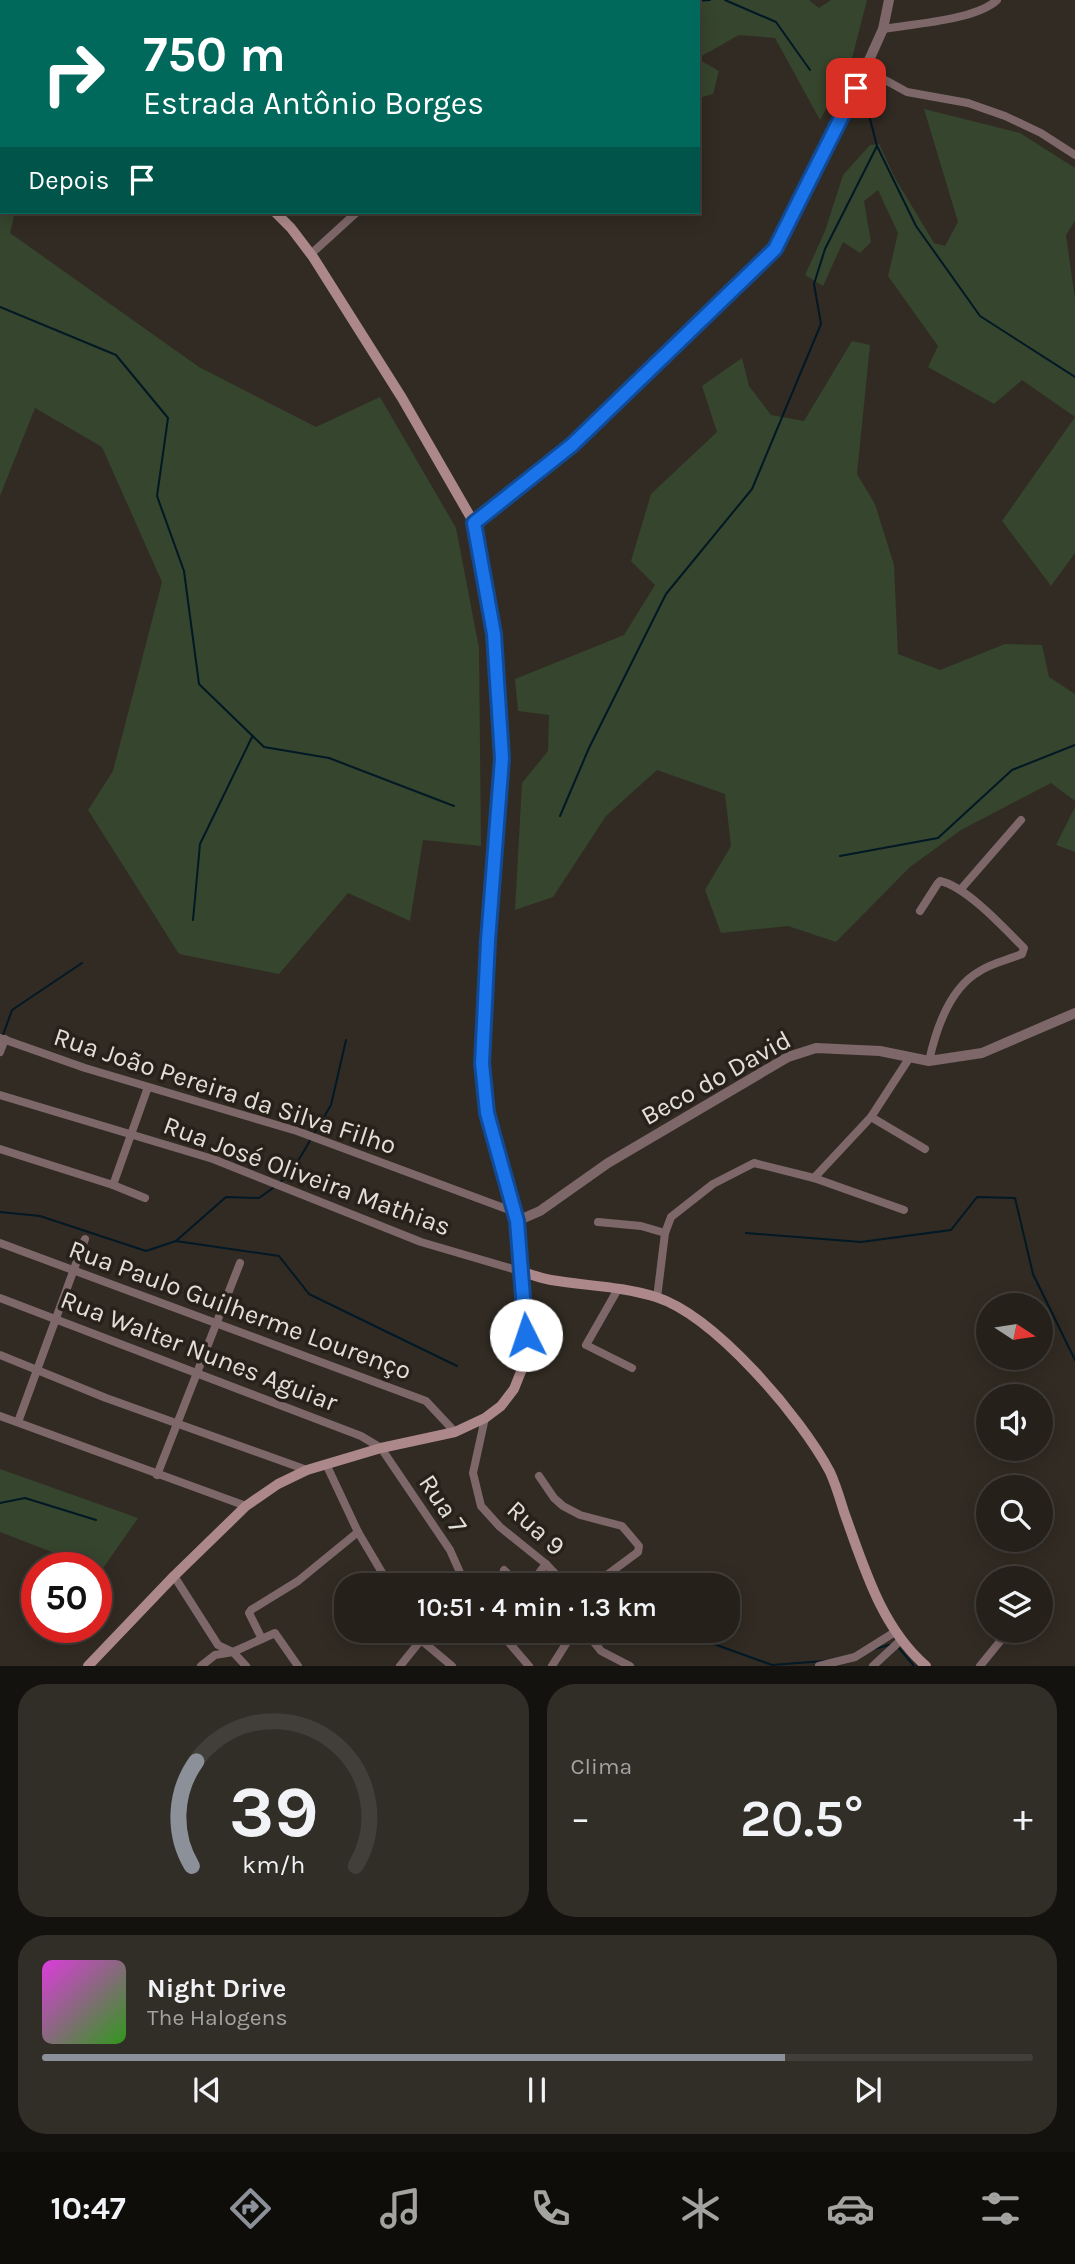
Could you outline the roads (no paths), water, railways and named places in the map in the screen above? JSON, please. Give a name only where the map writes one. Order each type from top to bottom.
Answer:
[{"type":"main road","points":[[88,1665],[246,1506],[278,1484],[306,1470],[381,1448],[455,1432],[485,1418],[501,1406],[514,1389],[526,1349],[516,1216],[487,1113],[482,1063],[502,758],[494,634],[474,523],[402,398],[311,254],[277,214]]},
{"type":"main road","points":[[520,1271],[551,1280],[618,1289],[657,1298],[692,1314],[719,1336],[803,1427],[830,1473],[869,1582],[897,1640],[926,1665]]},
{"type":"street","points":[[474,523],[572,445],[775,249],[865,69],[883,29],[890,0]]},
{"type":"street","points":[[883,29],[965,16],[997,0]]},
{"type":"street","points":[[865,69],[907,92],[968,103],[1005,116],[1041,132],[1075,155]]},
{"type":"street","points":[[311,254],[355,214]]},
{"type":"street","points":[[961,889],[1020,820]]},
{"type":"street","points":[[920,911],[940,881],[961,889],[1024,948],[1022,954],[979,971],[962,987],[943,1013],[932,1043],[929,1061]]},
{"type":"street","name":"Beco do David","points":[[516,1216],[540,1211],[608,1163],[788,1057],[816,1048],[880,1051],[929,1061],[982,1052],[1075,1013]]},
{"type":"street","points":[[0,1052],[2,1039]]},
{"type":"street","name":"Rua João Pereira da Silva Filho","points":[[2,1039],[85,1068],[297,1131],[516,1216]]},
{"type":"street","points":[[814,1178],[872,1117],[910,1057]]},
{"type":"street","points":[[113,1185],[148,1087]]},
{"type":"street","name":"Rua José Oliveira Mathias","points":[[0,1096],[224,1163],[421,1242],[520,1271]]},
{"type":"street","points":[[872,1117],[925,1149]]},
{"type":"street","points":[[0,1149],[145,1198]]},
{"type":"street","points":[[657,1298],[665,1233],[671,1217],[713,1184],[754,1163],[814,1178],[904,1210]]},
{"type":"street","points":[[598,1222],[641,1226],[665,1233]]},
{"type":"street","points":[[18,1422],[85,1239]]},
{"type":"street","name":"Rua Paulo Guilherme Lourenço","points":[[0,1243],[426,1401],[455,1432]]},
{"type":"street","points":[[158,1475],[240,1263]]},
{"type":"street","points":[[618,1289],[586,1345],[632,1368]]},
{"type":"street","name":"Rua Walter Nunes Aguiar","points":[[0,1298],[360,1436],[381,1448]]},
{"type":"street","points":[[0,1355],[306,1470]]},
{"type":"street","points":[[0,1416],[246,1506]]},
{"type":"street","name":"Rua 9","points":[[485,1418],[473,1473],[481,1506],[500,1527],[555,1573]]},
{"type":"street","name":"Rua 7","points":[[381,1448],[450,1550],[460,1573]]},
{"type":"street","points":[[326,1464],[358,1532],[382,1573]]},
{"type":"street","points":[[539,1476],[563,1507],[580,1515],[621,1526],[639,1546],[638,1552],[610,1573]]},
{"type":"street","points":[[262,1639],[249,1613],[251,1609],[298,1581],[358,1532]]},
{"type":"street","points":[[539,1573],[546,1564]]},
{"type":"street","points":[[504,1570],[507,1573]]},
{"type":"street","points":[[174,1576],[218,1645],[233,1652],[246,1665]]},
{"type":"street","points":[[201,1665],[215,1655],[233,1652],[275,1633],[298,1665]]},
{"type":"street","points":[[819,1665],[855,1657],[897,1640]]},
{"type":"street","points":[[873,1665],[897,1640]]},
{"type":"street","points":[[401,1665],[419,1643]]},
{"type":"street","points":[[425,1643],[452,1665]]},
{"type":"street","points":[[510,1643],[529,1665]]},
{"type":"street","points":[[552,1665],[566,1643]]},
{"type":"street","points":[[594,1643],[601,1651],[630,1665]]},
{"type":"street","points":[[980,1665],[998,1643]]},
{"type":"waterway","points":[[700,1],[710,0]]},
{"type":"waterway","points":[[725,0],[776,22],[810,70]]},
{"type":"waterway","points":[[869,115],[877,146],[916,226],[980,316],[1075,377]]},
{"type":"waterway","points":[[560,816],[589,748],[666,594],[752,489],[821,324],[814,284],[825,249],[877,146]]},
{"type":"waterway","points":[[0,307],[116,355],[168,418],[157,496],[184,571],[199,684],[264,747],[329,758],[454,806]]},
{"type":"waterway","points":[[193,920],[200,844],[252,737]]},
{"type":"waterway","points":[[840,856],[938,838],[1012,770],[1075,745]]},
{"type":"waterway","points":[[3,1035],[12,1010],[82,963]]},
{"type":"waterway","points":[[314,1134],[331,1105],[346,1040]]},
{"type":"waterway","points":[[280,1182],[289,1176],[311,1139]]},
{"type":"waterway","points":[[176,1241],[226,1197],[259,1198],[273,1188]]},
{"type":"waterway","points":[[746,1233],[861,1242],[951,1230],[977,1197],[1015,1198],[1033,1274],[1075,1360]]},
{"type":"waterway","points":[[0,1212],[40,1216],[146,1251],[176,1241],[279,1256],[309,1294],[457,1366]]},
{"type":"waterway","points":[[0,1503],[25,1498],[96,1520]]},
{"type":"waterway","points":[[711,1643],[772,1665],[825,1661]]},
{"type":"waterway","points":[[874,1649],[889,1645]]},
{"type":"waterway","points":[[899,1648],[914,1666]]}]
